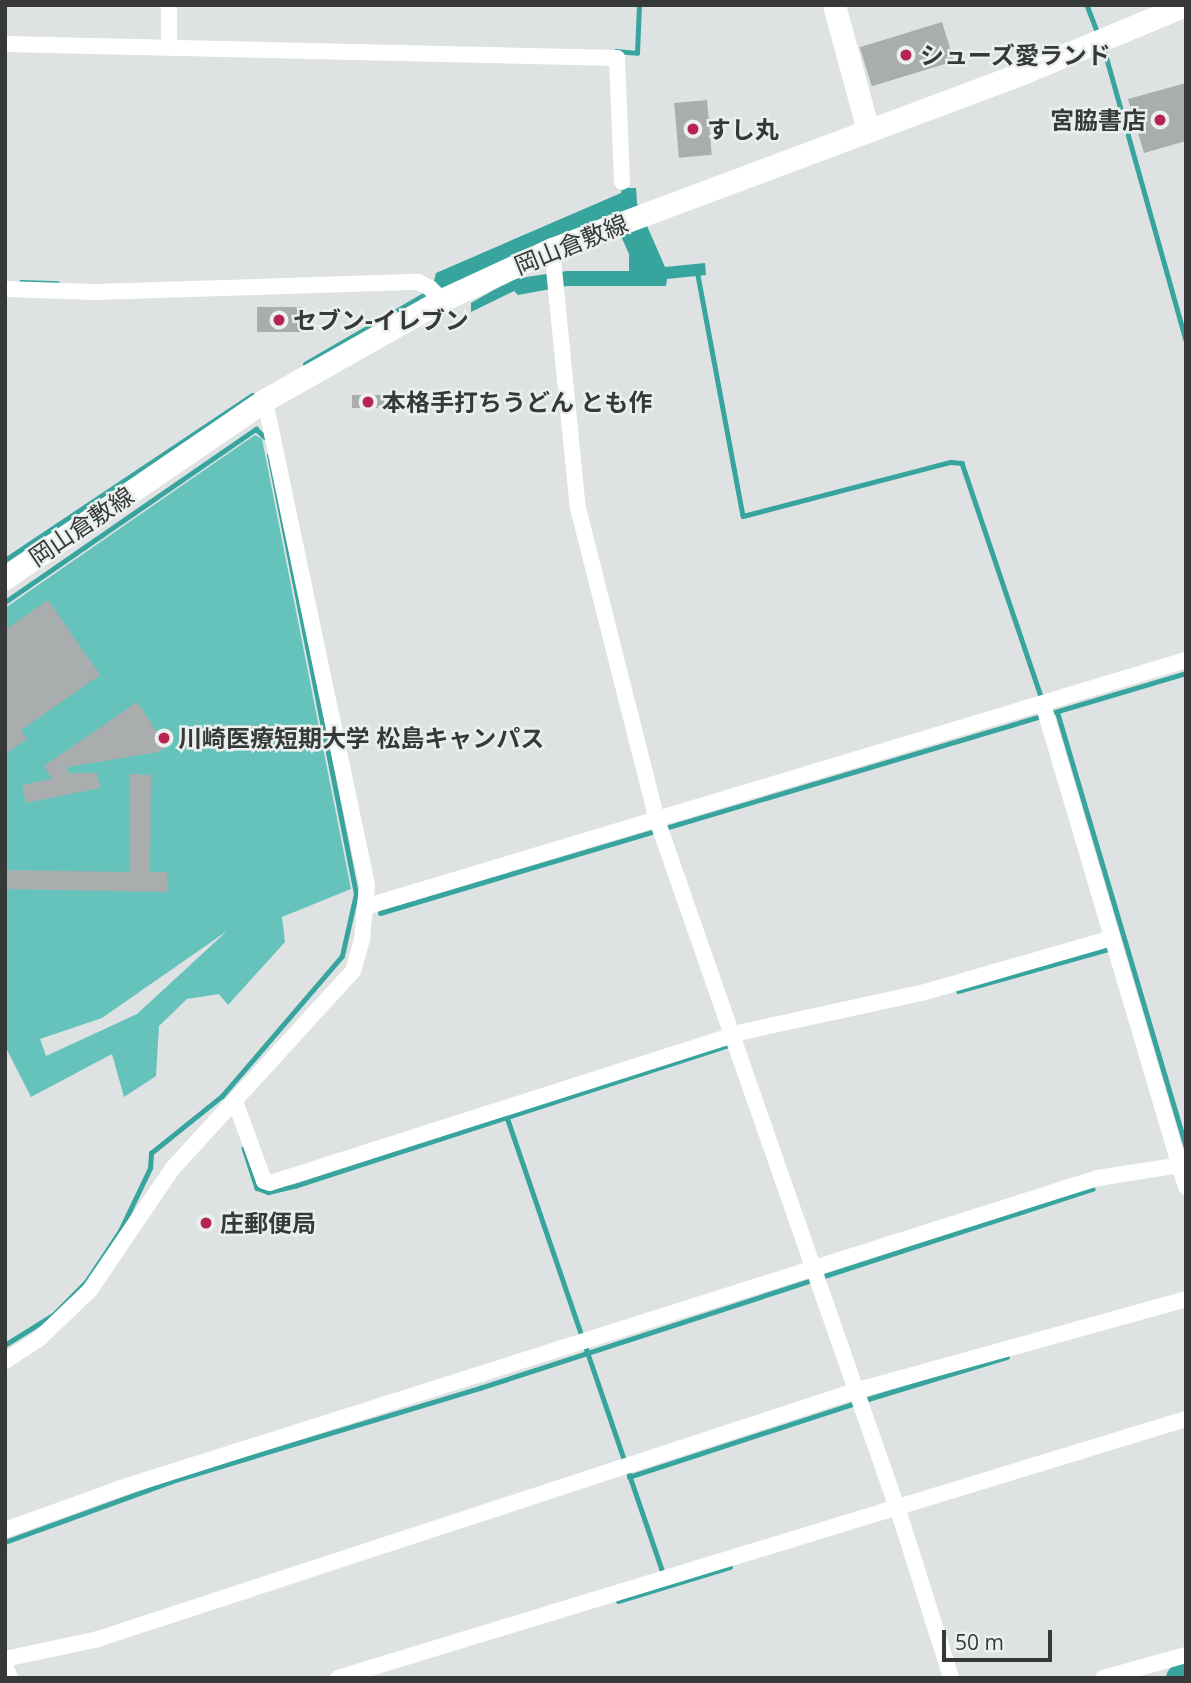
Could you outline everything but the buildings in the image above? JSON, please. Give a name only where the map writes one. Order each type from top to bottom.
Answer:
[{"type":"main road","points":[[834,5],[867,130]]},
{"type":"main road","name":"岡山倉敷線","points":[[5,578],[265,400],[434,293],[867,130],[1185,5]]},
{"type":"street","points":[[169,5],[169,43]]},
{"type":"street","points":[[5,44],[169,43],[617,58],[622,182]]},
{"type":"street","points":[[552,249],[578,508],[659,827],[899,1513],[951,1678]]},
{"type":"street","points":[[5,289],[95,292],[418,282],[434,293]]},
{"type":"street","points":[[5,1362],[40,1338],[90,1290],[173,1168],[232,1108],[353,971],[368,906],[265,400]]},
{"type":"street","points":[[368,906],[659,827],[1045,711],[1186,660]]},
{"type":"street","points":[[1045,711],[1182,1165],[1186,1186]]},
{"type":"street","points":[[232,1108],[264,1181],[270,1183],[734,1041],[1114,944]]},
{"type":"street","points":[[5,1530],[118,1489],[584,1342],[814,1275],[1098,1178],[1182,1165]]},
{"type":"street","points":[[5,1659],[98,1639],[855,1391],[1186,1299]]},
{"type":"street","points":[[338,1678],[664,1578],[899,1513],[1186,1419]]},
{"type":"street","points":[[1103,1678],[1186,1655]]},
{"type":"street","points":[[5,1665],[10,1678]]},
{"type":"shaded area","points":[[622,188],[636,188],[637,203],[665,267],[705,263],[706,275],[667,279],[666,286],[567,286],[518,295],[514,291],[471,312],[471,303],[513,279],[567,271],[629,271],[629,254],[611,214],[442,288],[434,281],[436,273],[621,193]]},
{"type":"shaded area","name":"川崎医療短期大学 松島キャンパス","points":[[255,435],[262,439],[351,889],[282,917],[285,942],[228,1005],[219,994],[187,999],[159,1026],[156,1076],[124,1097],[112,1054],[31,1097],[5,1046],[5,608]],"holes":[[[227,931],[137,1014],[46,1056],[40,1039],[102,1018]]]},
{"type":"waterway","points":[[616,51],[637,53],[639,5]]},
{"type":"waterway","points":[[1087,5],[1098,34]]},
{"type":"waterway","points":[[1103,45],[1186,340]]},
{"type":"waterway","points":[[697,270],[743,516],[951,462],[962,463],[1040,694]]},
{"type":"waterway","points":[[21,282],[57,283]]},
{"type":"waterway","points":[[305,364],[427,293]]},
{"type":"waterway","points":[[5,560],[252,395]]},
{"type":"waterway","points":[[5,602],[256,429],[265,437]]},
{"type":"waterway","points":[[5,1345],[53,1315],[86,1282],[120,1231],[150,1168],[151,1153],[222,1096],[342,956],[356,894],[269,456]]},
{"type":"waterway","points":[[380,913],[1186,673]]},
{"type":"waterway","points":[[1058,714],[1186,1146]]},
{"type":"waterway","points":[[958,991],[1112,948]]},
{"type":"waterway","points":[[244,1148],[257,1188],[268,1192],[295,1186],[732,1044]]},
{"type":"waterway","points":[[507,1117],[664,1576]]},
{"type":"waterway","points":[[5,1542],[175,1480],[480,1388],[1092,1189]]},
{"type":"waterway","points":[[868,1399],[1007,1357]]},
{"type":"waterway","points":[[629,1477],[853,1404]]},
{"type":"waterway","points":[[618,1601],[730,1567]]},
{"type":"waterway","points":[[1179,1678],[1186,1676]]},
{"type":"place","name":"シューズ愛ランド","points":[[906,55]]},
{"type":"place","name":"宮脇書店","points":[[1160,120]]},
{"type":"place","name":"すし丸","points":[[693,129]]},
{"type":"place","name":"セブン-イレブン","points":[[279,320]]},
{"type":"place","name":"本格手打ちうどん とも作","points":[[368,402]]},
{"type":"place","name":"川崎医療短期大学 松島キャンパス","points":[[164,738]]},
{"type":"place","name":"庄郵便局","points":[[206,1223]]}]
